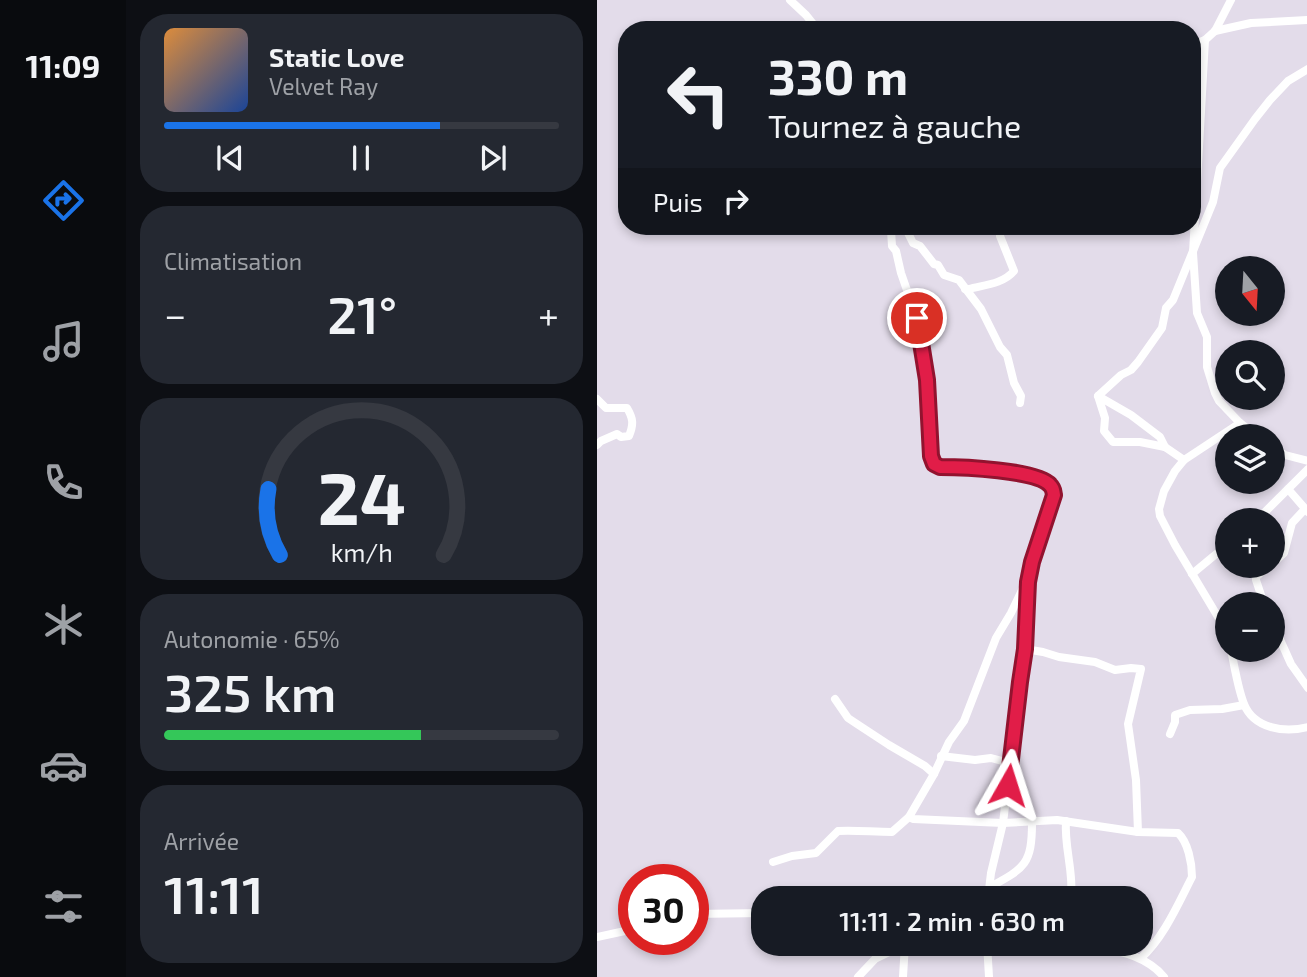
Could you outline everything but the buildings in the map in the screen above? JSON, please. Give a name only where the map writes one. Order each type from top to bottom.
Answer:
[{"type":"street","points":[[790,0],[811,21]]},
{"type":"street","points":[[1201,42],[1215,31],[1231,0]]},
{"type":"street","points":[[1215,31],[1251,23],[1307,20]]},
{"type":"street","points":[[1201,111],[1205,40]]},
{"type":"street","points":[[1201,233],[1213,202],[1220,168],[1270,100],[1288,81],[1307,69]]},
{"type":"street","points":[[890,235],[917,318],[923,346],[931,456],[934,464],[940,467],[1021,473],[1049,483],[1054,495],[1032,562],[1025,649],[1003,823],[990,886]]},
{"type":"street","points":[[909,235],[913,243],[920,246],[944,275],[959,280],[981,309],[1000,347],[1007,355],[1021,403]]},
{"type":"street","points":[[966,289],[998,282],[1009,277],[1014,271],[1001,235]]},
{"type":"street","points":[[1189,235],[1193,253]]},
{"type":"street","points":[[1194,235],[1197,313],[1207,337],[1210,382],[1219,401],[1240,423],[1184,460],[1164,491],[1159,509],[1175,545],[1215,612]]},
{"type":"street","points":[[1098,397],[1121,375],[1131,370],[1162,328],[1166,308],[1173,300],[1200,235]]},
{"type":"street","points":[[1098,397],[1150,429],[1160,437],[1165,447]]},
{"type":"street","points":[[1098,397],[1105,418],[1104,432],[1113,442],[1140,442],[1165,447],[1184,460]]},
{"type":"street","points":[[597,399],[606,408],[627,408],[632,416],[633,426],[629,436],[621,437],[617,434],[597,445]]},
{"type":"street","points":[[1285,455],[1307,461]]},
{"type":"street","points":[[1269,508],[1307,469]]},
{"type":"street","points":[[1285,549],[1292,523],[1306,511],[1288,489]]},
{"type":"street","points":[[1192,575],[1215,555]]},
{"type":"street","points":[[773,862],[816,853],[838,831],[892,832],[910,817],[941,757],[964,721],[995,638],[1023,589],[1028,587]]},
{"type":"street","points":[[1025,649],[1095,662],[1115,670],[1141,669],[1128,724],[1136,780],[1138,832]]},
{"type":"street","points":[[1285,651],[1307,688]]},
{"type":"street","points":[[1234,662],[1244,705],[1255,718],[1268,727],[1277,729],[1307,727]]},
{"type":"street","points":[[835,699],[848,718],[934,774]]},
{"type":"street","points":[[1170,733],[1175,715],[1190,710],[1244,705]]},
{"type":"street","points":[[941,757],[975,760],[991,758],[1010,763]]},
{"type":"street","points":[[910,817],[1003,823],[1066,821],[1138,832],[1181,834],[1192,877],[1153,946]]},
{"type":"street","points":[[1066,821],[1065,837],[1072,886]]},
{"type":"street","points":[[998,886],[1026,862],[1032,844],[1032,822]]},
{"type":"street","points":[[709,914],[751,912]]},
{"type":"street","points":[[597,937],[618,932]]},
{"type":"street","points":[[858,977],[881,956]]},
{"type":"street","points":[[903,977],[905,956]]},
{"type":"street","points":[[988,956],[990,977]]},
{"type":"street","points":[[1134,956],[1152,965],[1164,977]]},
{"type":"street","points":[[1151,956],[1152,965]]},
{"type":"route","points":[[917,318],[927,380],[931,456],[934,464],[940,467],[1021,473],[1049,483],[1053,489],[1054,495],[1028,582],[1025,649],[1008,785]]}]
